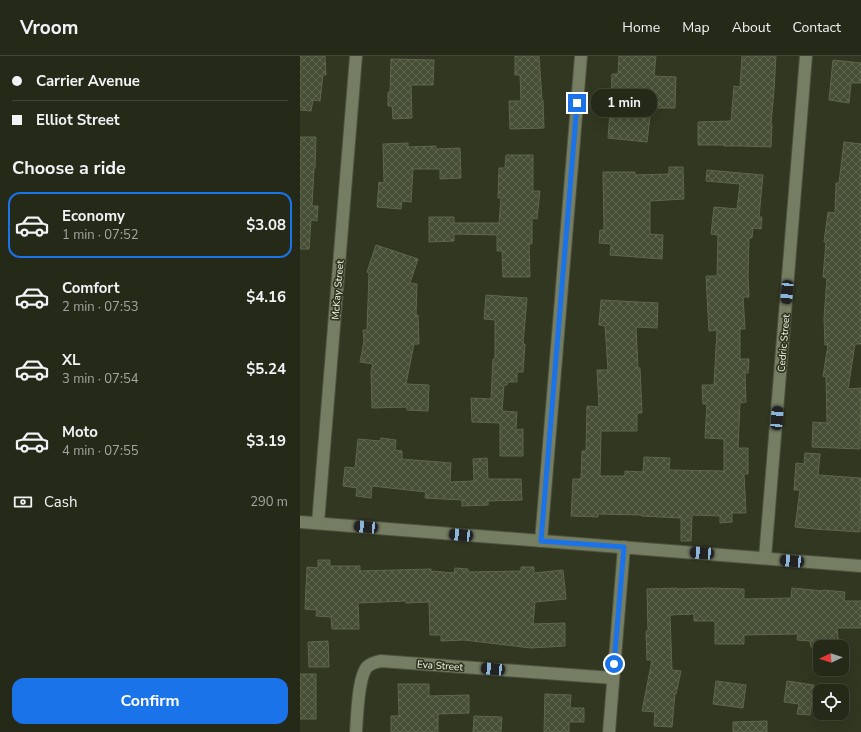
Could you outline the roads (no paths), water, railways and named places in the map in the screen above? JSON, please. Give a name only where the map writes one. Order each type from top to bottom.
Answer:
[{"type":"street","name":"McKay Street","points":[[318,523],[356,56]]},
{"type":"street","points":[[541,541],[581,56]]},
{"type":"street","name":"Cedric Street","points":[[765,558],[806,56]]},
{"type":"street","points":[[300,522],[861,566]]},
{"type":"street","points":[[609,732],[624,547]]},
{"type":"street","name":"Eva Street","points":[[356,732],[360,682],[366,668],[370,664],[376,662],[387,661],[613,678]]}]
